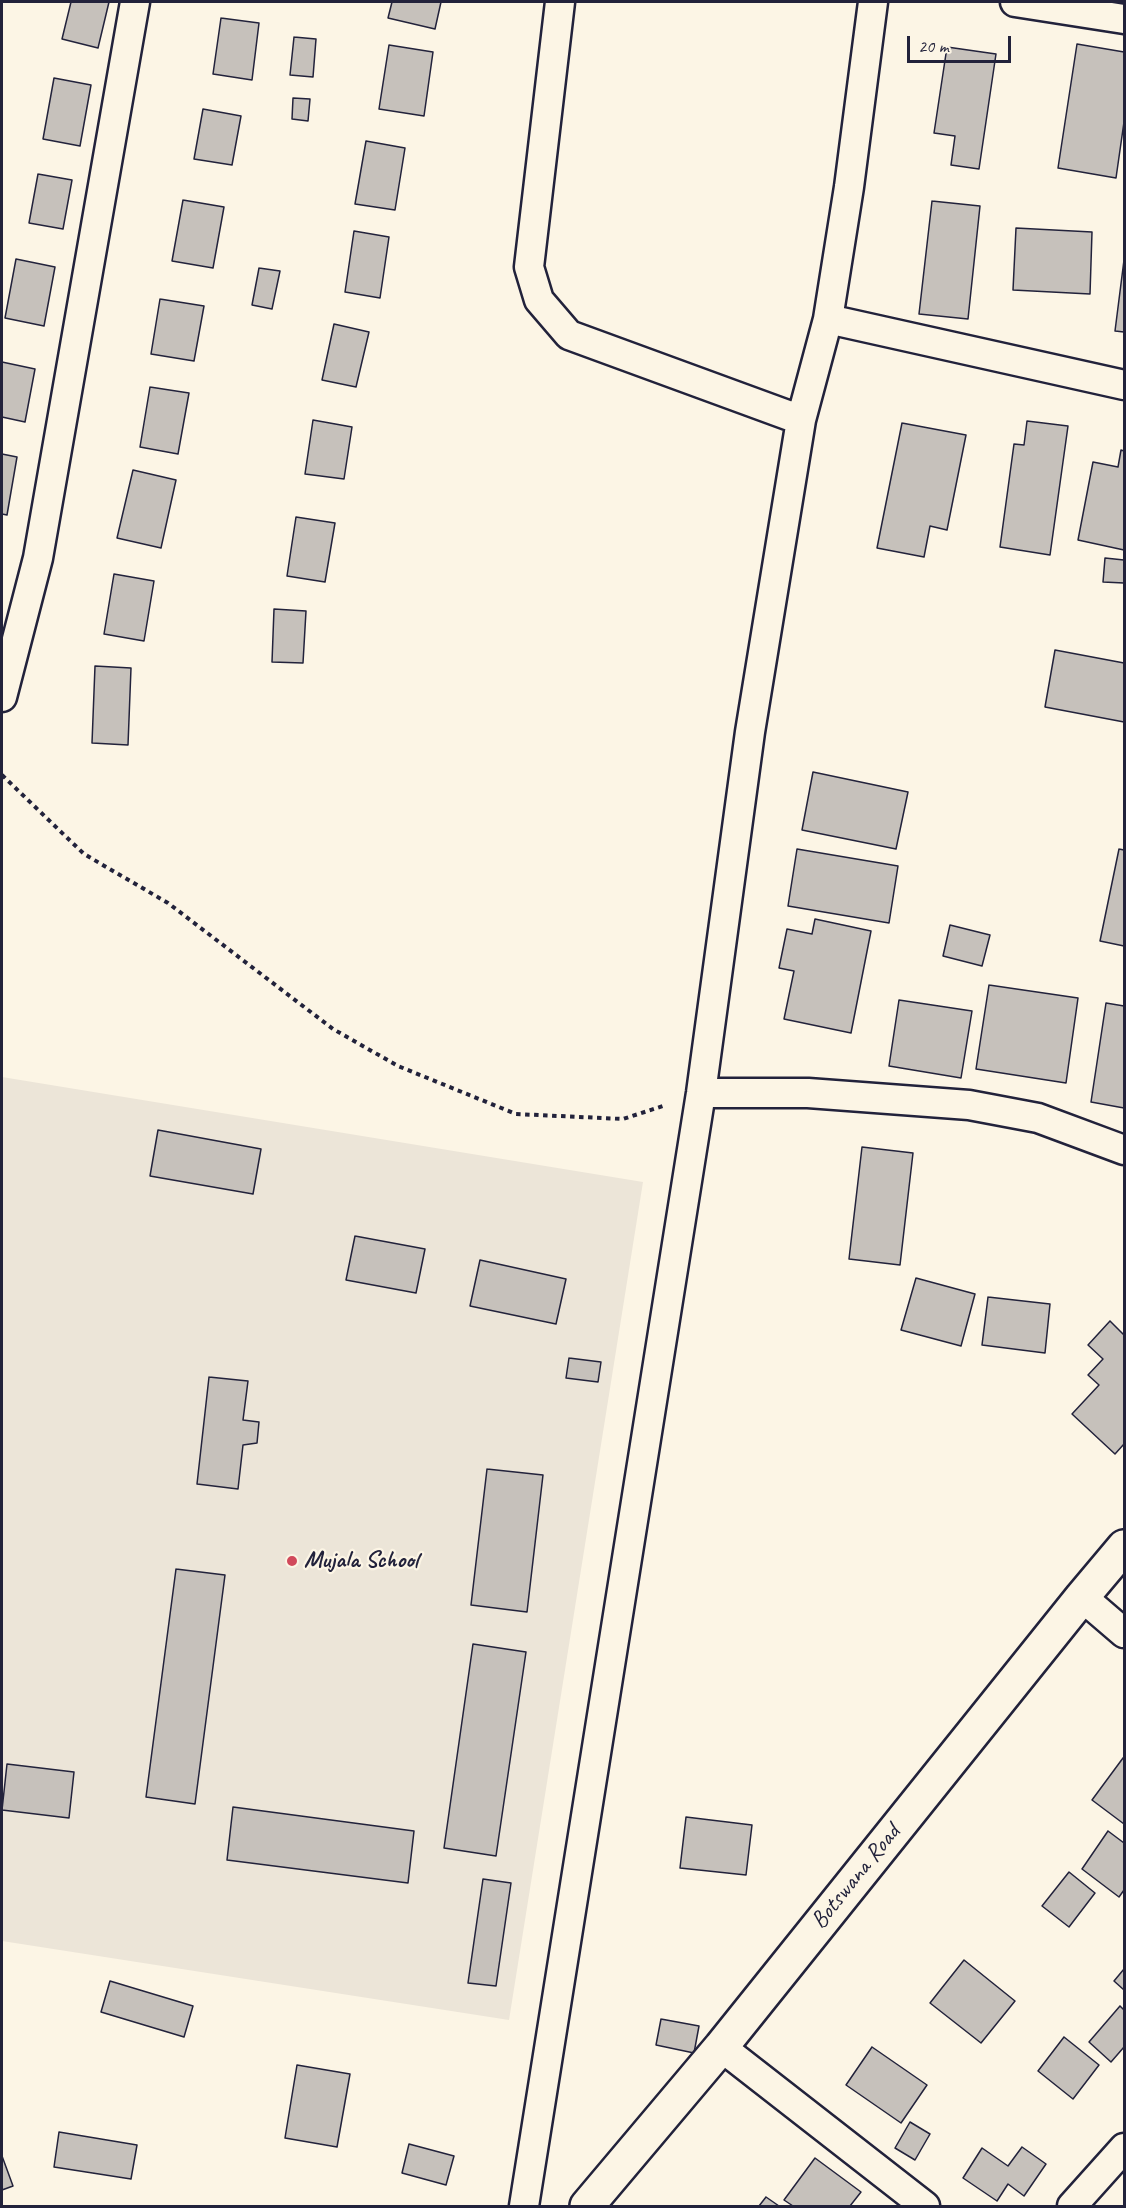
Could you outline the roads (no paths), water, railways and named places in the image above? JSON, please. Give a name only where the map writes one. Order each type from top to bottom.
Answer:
[{"type":"street","points":[[2,697],[38,558],[135,2]]},
{"type":"street","points":[[560,2],[529,267],[539,300],[569,335],[801,420]]},
{"type":"street","points":[[524,2206],[701,1093],[750,732],[801,420],[828,319],[849,187],[873,2]]},
{"type":"street","points":[[1015,2],[1125,19]]},
{"type":"street","points":[[828,319],[1125,385]]},
{"type":"street","points":[[701,1093],[808,1093],[969,1105],[1038,1119],[1125,1150]]},
{"type":"street","name":"Botswana Road","points":[[587,2206],[721,2046],[1082,1597],[1125,1547]]},
{"type":"street","points":[[1082,1597],[1125,1633]]},
{"type":"street","points":[[721,2046],[925,2206]]},
{"type":"street","points":[[1072,2206],[1125,2148]]},
{"type":"place","name":"Mujala School","points":[[292,1561]]}]
